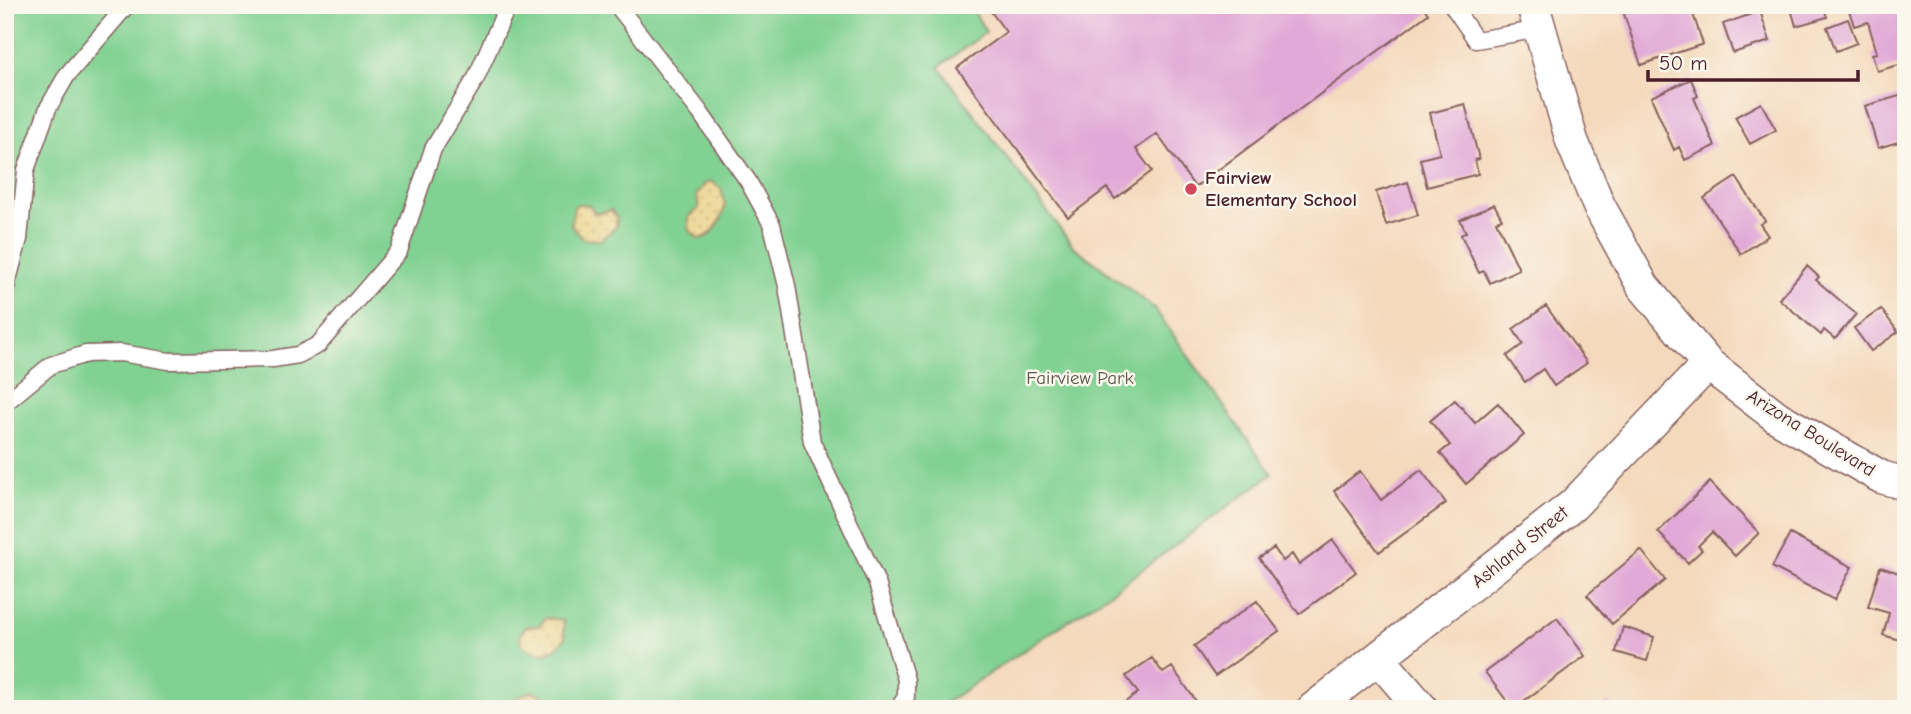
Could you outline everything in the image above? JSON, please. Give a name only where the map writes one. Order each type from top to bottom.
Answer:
[{"type":"street","name":"Arizona Boulevard","points":[[1536,17],[1572,141],[1599,206],[1643,286],[1708,364],[1777,417],[1881,477],[1906,484]]},
{"type":"street","name":"Ashland Street","points":[[1313,709],[1573,505],[1708,364]]},
{"type":"street","points":[[1379,659],[1422,709]]},
{"type":"lane","points":[[5,291],[19,239],[26,170],[48,108],[67,75],[127,5]]},
{"type":"lane","points":[[5,402],[51,365],[97,352],[169,362],[272,359],[298,355],[318,345],[399,251],[433,149],[476,78],[508,5]]},
{"type":"lane","points":[[617,5],[699,111],[748,181],[772,225],[783,263],[812,442],[877,583],[906,680],[906,697],[898,709]]},
{"type":"lane","points":[[1452,5],[1476,40],[1536,17]]},
{"type":"green space","name":"Fairview Park","points":[[5,5],[970,5],[986,32],[939,67],[1073,246],[1154,308],[1272,474],[1113,591],[936,709],[5,709]]},
{"type":"sand","points":[[711,181],[721,189],[725,206],[716,227],[708,235],[698,239],[689,229],[689,217],[699,208],[697,195],[705,184]]},
{"type":"sand","points":[[578,204],[589,205],[596,214],[611,210],[617,218],[616,227],[600,240],[583,239],[571,225],[574,207]]},
{"type":"sand","points":[[546,618],[563,620],[565,638],[561,644],[551,651],[540,653],[522,645],[520,636],[525,627],[539,626]]},
{"type":"sand","points":[[531,691],[547,697],[549,702],[544,709],[508,709],[514,699]]},
{"type":"building","points":[[986,5],[1422,5],[1428,14],[1195,187],[1157,134],[1136,149],[1152,171],[1115,199],[1107,188],[1068,217],[957,68],[1006,32]]},
{"type":"building","points":[[1621,5],[1690,5],[1703,44],[1641,65]]},
{"type":"building","points":[[1790,5],[1823,5],[1827,17],[1796,26]]},
{"type":"building","points":[[1904,5],[1906,63],[1877,71],[1872,54],[1877,53],[1868,22],[1854,26],[1848,7]]},
{"type":"building","points":[[1760,11],[1770,41],[1733,53],[1723,24]]},
{"type":"building","points":[[1848,19],[1857,43],[1836,51],[1827,27]]},
{"type":"building","points":[[1691,79],[1698,96],[1694,98],[1715,146],[1685,160],[1679,147],[1674,150],[1651,97]]},
{"type":"building","points":[[1906,94],[1905,166],[1898,142],[1878,148],[1865,106]]},
{"type":"building","points":[[1761,103],[1776,130],[1750,144],[1735,117]]},
{"type":"building","points":[[1465,104],[1479,159],[1475,160],[1478,174],[1427,187],[1420,159],[1440,154],[1430,113]]},
{"type":"building","points":[[1736,177],[1765,221],[1760,224],[1768,236],[1741,254],[1704,198]]},
{"type":"building","points":[[1408,182],[1418,215],[1386,225],[1376,192]]},
{"type":"building","points":[[1494,204],[1502,219],[1496,221],[1519,269],[1490,283],[1484,271],[1479,273],[1461,235],[1466,232],[1460,220]]},
{"type":"building","points":[[1807,266],[1819,277],[1816,280],[1856,314],[1835,339],[1824,330],[1821,335],[1779,299]]},
{"type":"building","points":[[1546,306],[1587,363],[1554,386],[1543,369],[1525,382],[1507,356],[1523,344],[1513,329]]},
{"type":"building","points":[[1881,309],[1898,332],[1871,351],[1854,328]]},
{"type":"building","points":[[1455,400],[1475,423],[1498,403],[1524,435],[1466,484],[1440,453],[1450,445],[1430,421]]},
{"type":"building","points":[[1421,470],[1446,503],[1379,552],[1334,491],[1360,471],[1381,500]]},
{"type":"building","points":[[1710,482],[1759,533],[1735,556],[1712,532],[1698,546],[1702,550],[1688,563],[1658,532]]},
{"type":"building","points":[[1790,534],[1852,567],[1834,600],[1772,567]]},
{"type":"building","points":[[1333,540],[1356,572],[1299,614],[1259,558],[1274,548],[1283,561],[1292,554],[1299,565]]},
{"type":"building","points":[[1641,550],[1665,580],[1612,624],[1587,595]]},
{"type":"building","points":[[1880,567],[1906,575],[1906,642],[1883,635],[1889,613],[1868,607]]},
{"type":"building","points":[[1257,601],[1279,631],[1215,676],[1194,646]]},
{"type":"building","points":[[1557,618],[1585,656],[1513,709],[1485,672]]},
{"type":"building","points":[[1623,627],[1654,637],[1647,661],[1616,652]]},
{"type":"building","points":[[1152,658],[1163,673],[1172,667],[1196,701],[1185,709],[1115,709],[1138,693],[1126,676]]},
{"type":"building","points":[[1607,702],[1617,709],[1602,709]]},
{"type":"place","name":"Fairview Elementary School","points":[[1191,189]]}]
